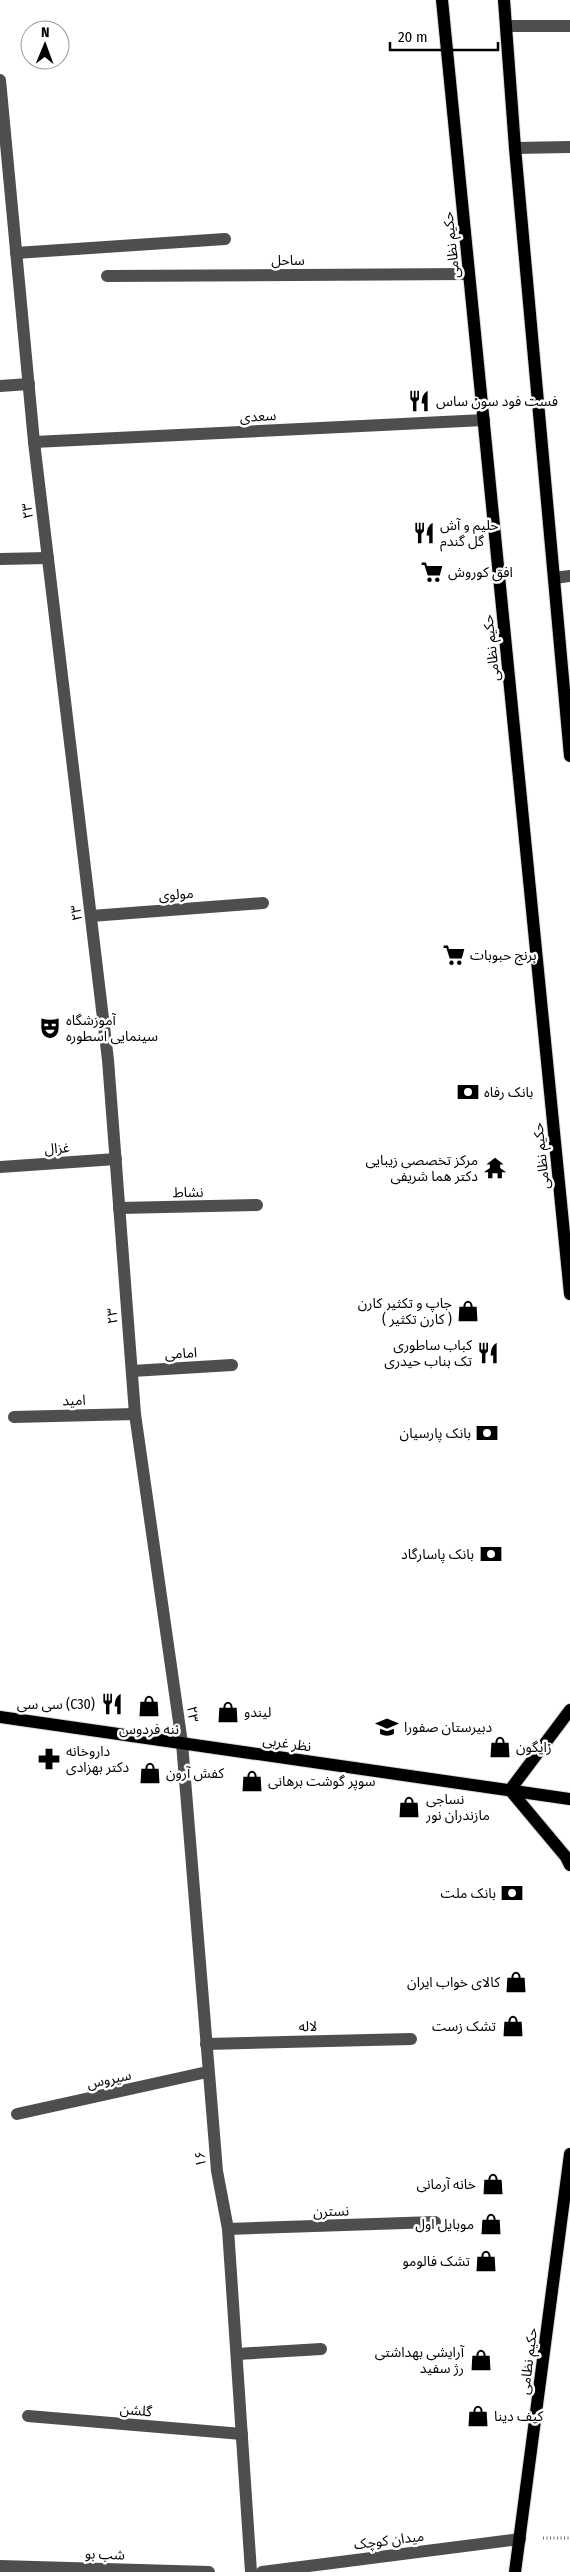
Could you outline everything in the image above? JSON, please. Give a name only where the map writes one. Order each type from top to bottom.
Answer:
[{"type":"main road","name":"حکیم نظامی","points":[[442,0],[570,1294]]},
{"type":"main road","points":[[504,0],[515,148],[570,756]]},
{"type":"main road","points":[[570,1710],[510,1790],[566,1857],[570,1865]]},
{"type":"main road","name":"نظر غربی","points":[[0,1717],[570,1799]]},
{"type":"main road","name":"حکیم نظامی","points":[[515,2572],[570,2154]]},
{"type":"street","points":[[506,26],[570,26]]},
{"type":"street","name":"۲۳","points":[[0,80],[3,143],[16,253],[34,442],[108,1060],[135,1414],[182,1743]]},
{"type":"street","points":[[515,148],[570,147]]},
{"type":"street","points":[[16,253],[225,240]]},
{"type":"street","name":"ساحل","points":[[107,276],[469,274]]},
{"type":"street","points":[[0,386],[29,384]]},
{"type":"street","name":"سعدی","points":[[34,442],[484,420]]},
{"type":"street","points":[[0,559],[48,558]]},
{"type":"street","points":[[554,578],[570,576]]},
{"type":"street","name":"مولوی","points":[[91,916],[263,903]]},
{"type":"street","name":"غزال","points":[[0,1166],[116,1159]]},
{"type":"street","name":"نشاط","points":[[119,1208],[257,1205]]},
{"type":"street","name":"امامی","points":[[132,1371],[232,1365]]},
{"type":"street","name":"امید","points":[[14,1417],[135,1414]]},
{"type":"street","name":"۱۶","points":[[182,1743],[207,2072],[217,2171],[228,2229],[251,2572]]},
{"type":"street","name":"لاله","points":[[206,2044],[411,2039]]},
{"type":"street","name":"سیروس","points":[[17,2114],[207,2072]]},
{"type":"street","name":"نسترن","points":[[228,2229],[435,2222]]},
{"type":"street","points":[[237,2354],[322,2348]]},
{"type":"street","name":"گلشن","points":[[28,2416],[242,2434]]},
{"type":"street","name":"میدان کوچک","points":[[262,2572],[520,2539]]},
{"type":"street","name":"شب بو","points":[[0,2566],[209,2572]]},
{"type":"place","name":"فست فود سون ساس","points":[[419,401]]},
{"type":"place","name":"حلیم و آش گل گندم","points":[[424,533]]},
{"type":"place","name":"افق کوروش","points":[[432,572]]},
{"type":"place","name":"برنج حبوبات","points":[[454,955]]},
{"type":"place","name":"آموزشگاه سینمایی اسطوره","points":[[50,1028]]},
{"type":"place","name":"بانک رفاه","points":[[468,1092]]},
{"type":"place","name":"مرکز تخصصی زیبایی دکتر هما شریفی","points":[[495,1168]]},
{"type":"place","name":"چاپ و تکثیر کارن ( کارن تکثیر )","points":[[468,1311]]},
{"type":"place","name":"کباب ساطوری تک بناب حیدری","points":[[488,1353]]},
{"type":"place","name":"بانک پارسیان","points":[[487,1433]]},
{"type":"place","name":"بانک پاسارگاد","points":[[491,1554]]},
{"type":"place","name":"سی سی (C30)","points":[[112,1704]]},
{"type":"place","name":"ننه فردوس","points":[[149,1706]]},
{"type":"place","name":"لیندو","points":[[228,1712]]},
{"type":"place","name":"دبیرستان صفورا","points":[[387,1727]]},
{"type":"place","name":"زایگون","points":[[500,1747]]},
{"type":"place","name":"داروخانه دکتر بهزادی","points":[[49,1759]]},
{"type":"place","name":"کفش آرون","points":[[150,1773]]},
{"type":"place","name":"سوپر گوشت برهانی","points":[[252,1781]]},
{"type":"place","name":"نساجی مازندران نور","points":[[409,1807]]},
{"type":"place","name":"بانک ملت","points":[[512,1893]]},
{"type":"place","name":"کالای خواب ایران","points":[[516,1982]]},
{"type":"place","name":"تشک زست","points":[[513,2026]]},
{"type":"place","name":"خانه آرمانی","points":[[493,2184]]},
{"type":"place","name":"موبایل اول","points":[[491,2224]]},
{"type":"place","name":"تشک فالومو","points":[[486,2261]]},
{"type":"place","name":"آرایشی بهداشتی رژ سفید","points":[[481,2360]]},
{"type":"place","name":"کیف دینا","points":[[478,2416]]}]
